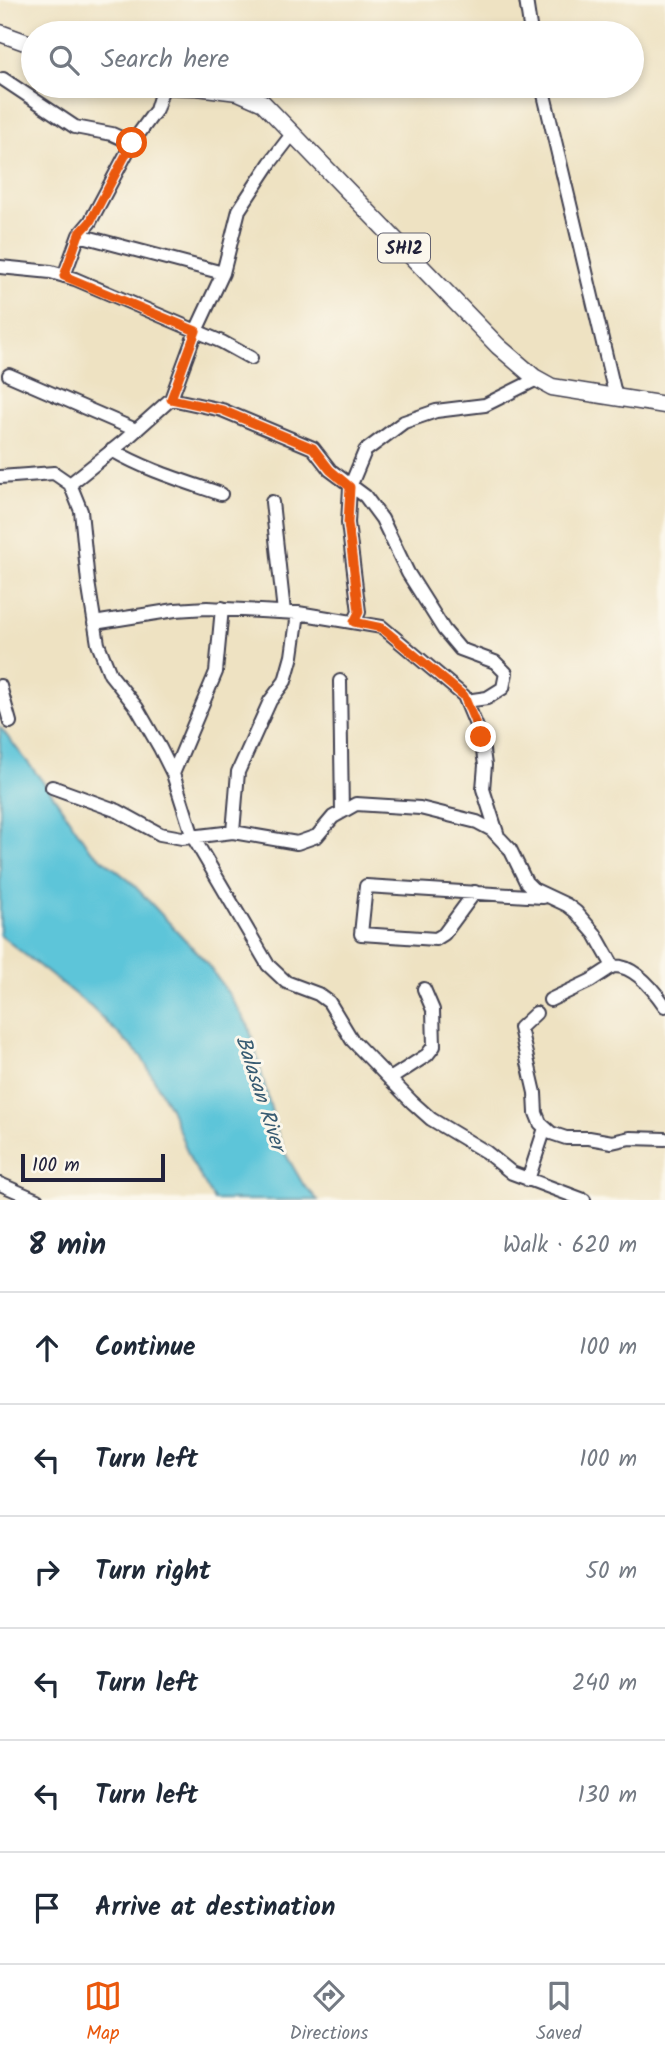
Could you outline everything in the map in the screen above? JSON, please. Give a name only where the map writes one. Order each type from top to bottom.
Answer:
[{"type":"main road","points":[[0,33],[21,41]]},
{"type":"main road","name":"SH12","points":[[251,98],[262,103],[293,133],[498,346],[537,379],[552,387],[665,405]]},
{"type":"street","points":[[526,0],[529,21]]},
{"type":"street","points":[[3,79],[21,91]]},
{"type":"street","points":[[32,98],[75,127],[112,134],[132,143]]},
{"type":"street","points":[[64,276],[79,234],[90,222],[132,143],[156,110],[156,98]]},
{"type":"street","points":[[545,98],[616,398]]},
{"type":"street","points":[[70,484],[171,399],[196,331],[223,273],[239,211],[293,133]]},
{"type":"street","points":[[79,234],[223,273]]},
{"type":"street","points":[[0,267],[64,276],[196,331],[251,358]]},
{"type":"street","points":[[9,375],[136,430]]},
{"type":"street","points":[[354,622],[359,612],[348,523],[350,487],[365,452],[404,422],[436,411],[485,405],[537,379]]},
{"type":"street","points":[[171,399],[222,410],[313,448],[330,470],[365,496],[382,519],[408,573],[444,630],[460,649],[495,662],[506,673],[503,688],[487,698],[466,701]]},
{"type":"street","points":[[112,450],[129,460],[221,494]]},
{"type":"street","points":[[0,477],[54,473],[70,484],[81,511],[98,644],[110,674],[137,708],[173,774],[192,837],[268,965],[286,982],[318,994],[329,1002],[347,1034],[431,1119],[486,1152],[508,1171],[584,1200]]},
{"type":"street","points":[[272,502],[284,612]]},
{"type":"street","points":[[94,622],[175,610],[222,608],[298,613],[382,628],[464,696],[481,737],[485,765],[483,789],[498,836]]},
{"type":"street","points":[[173,774],[216,672],[222,608]]},
{"type":"street","points":[[233,832],[238,772],[270,701],[285,681],[292,656],[298,613]]},
{"type":"street","points":[[340,681],[342,812]]},
{"type":"street","points":[[0,685],[10,722]]},
{"type":"street","points":[[52,787],[118,811],[160,834],[182,838],[233,832],[297,843],[317,836],[334,817],[356,804],[420,808],[477,822],[498,836],[513,852],[526,882],[538,892],[568,905],[582,918],[599,940],[613,966]]},
{"type":"street","points":[[475,892],[444,934],[436,939],[387,938],[361,934],[366,886],[475,892],[549,898]]},
{"type":"street","points":[[550,1000],[590,981],[613,966],[621,966],[630,970],[665,1006]]},
{"type":"street","points":[[390,1079],[427,1055],[434,1046],[433,1010],[424,989]]},
{"type":"street","points":[[536,1013],[520,1028],[535,1093],[536,1113],[545,1128],[556,1136],[566,1138],[612,1142],[630,1138],[665,1139]]},
{"type":"street","points":[[528,1180],[545,1128]]},
{"type":"street","points":[[0,1184],[33,1199]]},
{"type":"water","name":"Balasan River","points":[[0,727],[51,792],[89,848],[131,882],[205,961],[228,993],[249,1027],[285,1153],[303,1184],[318,1200],[214,1200],[191,1161],[170,1108],[141,1056],[91,1007],[0,935]]},
{"type":"route","points":[[132,143],[90,222],[79,234],[64,276],[196,331],[171,399],[222,410],[313,448],[330,470],[350,487],[348,523],[359,612],[354,622],[382,628],[464,696],[481,737]]}]
